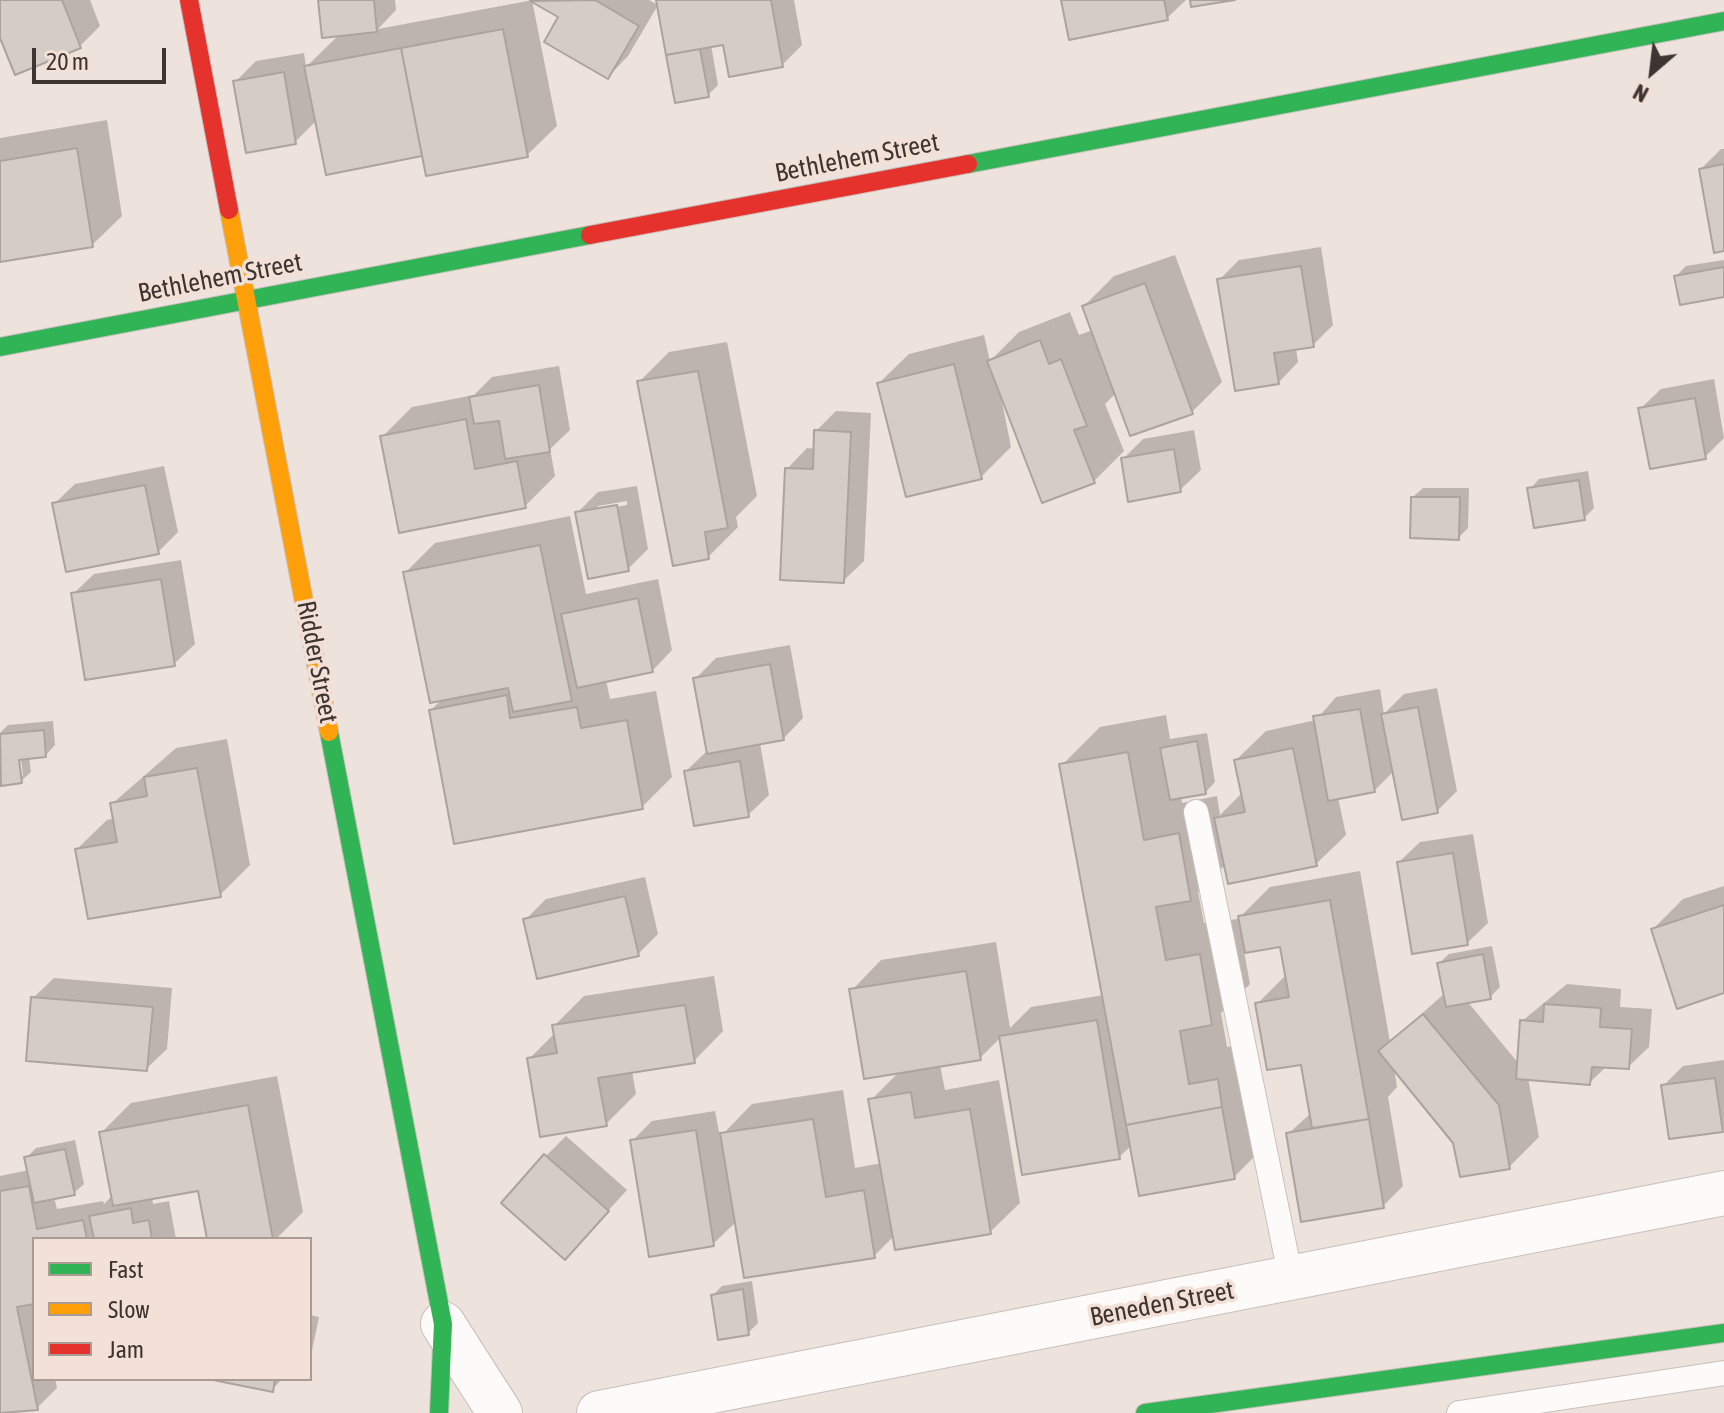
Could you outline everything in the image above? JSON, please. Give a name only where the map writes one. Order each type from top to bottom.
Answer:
[{"type":"street","name":"Ridder Street","points":[[189,0],[443,1324],[439,1413]]},
{"type":"street","name":"Bethlehem Street","points":[[0,347],[1724,21]]},
{"type":"street","name":"Beneden Street","points":[[599,1413],[1724,1193]]},
{"type":"street","name":"Ridder Street","points":[[443,1324],[500,1413]]},
{"type":"street","points":[[1145,1413],[1724,1333]]},
{"type":"lane","points":[[1196,812],[1291,1279]]},
{"type":"lane","points":[[1459,1413],[1724,1373]]},
{"type":"building","points":[[0,0],[62,0],[81,48],[15,75],[0,38]]},
{"type":"building","points":[[318,0],[374,0],[377,32],[322,38]]},
{"type":"building","points":[[595,0],[639,26],[608,79],[544,42],[558,17],[530,1]]},
{"type":"building","points":[[656,0],[771,0],[783,67],[729,77],[723,45],[666,55]]},
{"type":"building","points":[[1061,0],[1164,0],[1168,20],[1069,40]]},
{"type":"building","points":[[1190,0],[1235,0],[1191,7]]},
{"type":"building","points":[[503,29],[528,157],[426,176],[401,48]]},
{"type":"building","points":[[401,48],[422,156],[326,175],[304,66]]},
{"type":"building","points":[[700,49],[709,97],[675,103],[666,55]]},
{"type":"building","points":[[284,72],[296,144],[246,153],[233,81]]},
{"type":"building","points":[[77,148],[93,247],[0,262],[0,161]]},
{"type":"building","points":[[1724,164],[1724,251],[1714,253],[1699,169]]},
{"type":"building","points":[[1301,266],[1314,347],[1274,353],[1279,384],[1235,391],[1217,279]]},
{"type":"building","points":[[1724,267],[1724,297],[1680,305],[1674,276]]},
{"type":"building","points":[[1145,283],[1193,414],[1130,436],[1082,306]]},
{"type":"building","points":[[1040,340],[1049,364],[1061,359],[1087,426],[1074,430],[1095,483],[1042,503],[987,361]]},
{"type":"building","points":[[954,364],[982,479],[906,497],[877,383]]},
{"type":"building","points":[[698,371],[728,528],[705,532],[709,559],[673,566],[637,381]]},
{"type":"building","points":[[539,385],[550,452],[505,459],[499,421],[474,424],[469,397]]},
{"type":"building","points":[[1695,398],[1706,459],[1650,469],[1638,408]]},
{"type":"building","points":[[466,419],[475,469],[517,461],[526,508],[399,533],[380,436]]},
{"type":"building","points":[[814,430],[851,432],[844,583],[780,580],[785,468],[813,469]]},
{"type":"building","points":[[1174,449],[1181,492],[1128,502],[1121,458]]},
{"type":"building","points":[[1579,480],[1585,520],[1534,528],[1527,488]]},
{"type":"building","points":[[145,485],[159,554],[66,572],[52,503]]},
{"type":"building","points":[[1411,497],[1460,497],[1459,540],[1410,538]]},
{"type":"building","points":[[617,505],[629,571],[588,579],[575,512]]},
{"type":"building","points":[[540,545],[572,701],[513,712],[508,688],[430,703],[403,572]]},
{"type":"building","points":[[161,579],[175,666],[85,680],[71,593]]},
{"type":"building","points":[[638,598],[653,672],[577,688],[561,614]]},
{"type":"building","points":[[770,664],[784,740],[707,754],[693,678]]},
{"type":"building","points":[[507,695],[510,718],[577,707],[581,728],[627,720],[643,809],[454,844],[429,710]]},
{"type":"building","points":[[1418,707],[1438,813],[1402,820],[1381,714]]},
{"type":"building","points":[[1360,709],[1375,792],[1328,801],[1313,716]]},
{"type":"building","points":[[44,730],[46,757],[19,760],[22,783],[1,786],[0,734]]},
{"type":"building","points":[[1197,741],[1206,794],[1170,800],[1160,748]]},
{"type":"building","points":[[1293,748],[1317,866],[1228,884],[1214,818],[1245,812],[1234,760]]},
{"type":"building","points":[[1128,752],[1144,840],[1179,833],[1191,901],[1156,907],[1166,960],[1200,954],[1212,1025],[1180,1031],[1189,1084],[1218,1079],[1222,1107],[1126,1125],[1059,764]]},
{"type":"building","points":[[740,761],[749,817],[694,826],[684,771]]},
{"type":"building","points":[[197,768],[221,897],[88,919],[75,849],[117,842],[110,803],[147,796],[144,777]]},
{"type":"building","points":[[1453,853],[1468,945],[1412,954],[1397,862]]},
{"type":"building","points":[[625,896],[639,956],[537,979],[523,919]]},
{"type":"building","points":[[1330,900],[1369,1119],[1312,1128],[1301,1065],[1267,1070],[1255,1003],[1289,997],[1280,947],[1245,953],[1238,916]]},
{"type":"building","points":[[1724,905],[1724,993],[1677,1009],[1651,929]]},
{"type":"building","points":[[1483,954],[1491,999],[1446,1007],[1437,963]]},
{"type":"building","points":[[966,971],[981,1060],[864,1079],[849,989]]},
{"type":"building","points":[[31,997],[153,1007],[147,1071],[26,1061]]},
{"type":"building","points":[[1544,1004],[1601,1008],[1600,1027],[1632,1029],[1629,1069],[1592,1067],[1590,1085],[1516,1079],[1520,1020],[1543,1022]]},
{"type":"building","points":[[685,1005],[695,1063],[598,1078],[607,1126],[540,1137],[527,1058],[557,1053],[552,1025]]},
{"type":"building","points":[[1423,1014],[1499,1105],[1510,1169],[1460,1177],[1453,1143],[1378,1051]]},
{"type":"building","points":[[1097,1020],[1120,1159],[1022,1175],[999,1036]]},
{"type":"building","points":[[1715,1078],[1723,1132],[1669,1139],[1661,1085]]},
{"type":"building","points":[[911,1092],[915,1118],[970,1109],[991,1234],[895,1250],[868,1099]]},
{"type":"building","points":[[248,1105],[273,1237],[207,1237],[198,1191],[113,1206],[99,1132]]},
{"type":"building","points":[[1222,1107],[1235,1179],[1139,1196],[1126,1125]]},
{"type":"building","points":[[813,1119],[826,1197],[864,1190],[875,1258],[744,1278],[720,1133]]},
{"type":"building","points":[[1369,1119],[1384,1208],[1301,1222],[1286,1133]]},
{"type":"building","points":[[696,1130],[714,1246],[649,1257],[630,1140]]},
{"type":"building","points":[[65,1149],[75,1195],[34,1203],[24,1157]]},
{"type":"building","points":[[544,1154],[609,1211],[565,1260],[501,1203]]},
{"type":"building","points":[[29,1186],[37,1229],[83,1220],[87,1237],[32,1237],[32,1304],[17,1307],[38,1410],[0,1413],[0,1191]]},
{"type":"building","points":[[131,1208],[133,1223],[149,1220],[152,1237],[94,1237],[89,1216]]},
{"type":"building","points":[[743,1289],[749,1335],[718,1340],[711,1295]]},
{"type":"building","points":[[218,1381],[275,1381],[273,1392]]},
{"type":"traffic: fast","points":[[968,164],[1724,21]]},
{"type":"traffic: fast","points":[[0,347],[590,235]]},
{"type":"traffic: fast","points":[[329,732],[443,1324],[439,1413]]},
{"type":"traffic: fast","points":[[1145,1413],[1724,1333]]},
{"type":"traffic: slow","points":[[229,210],[329,732]]},
{"type":"traffic: jam","points":[[189,0],[229,210]]},
{"type":"traffic: jam","points":[[590,235],[968,164]]}]
